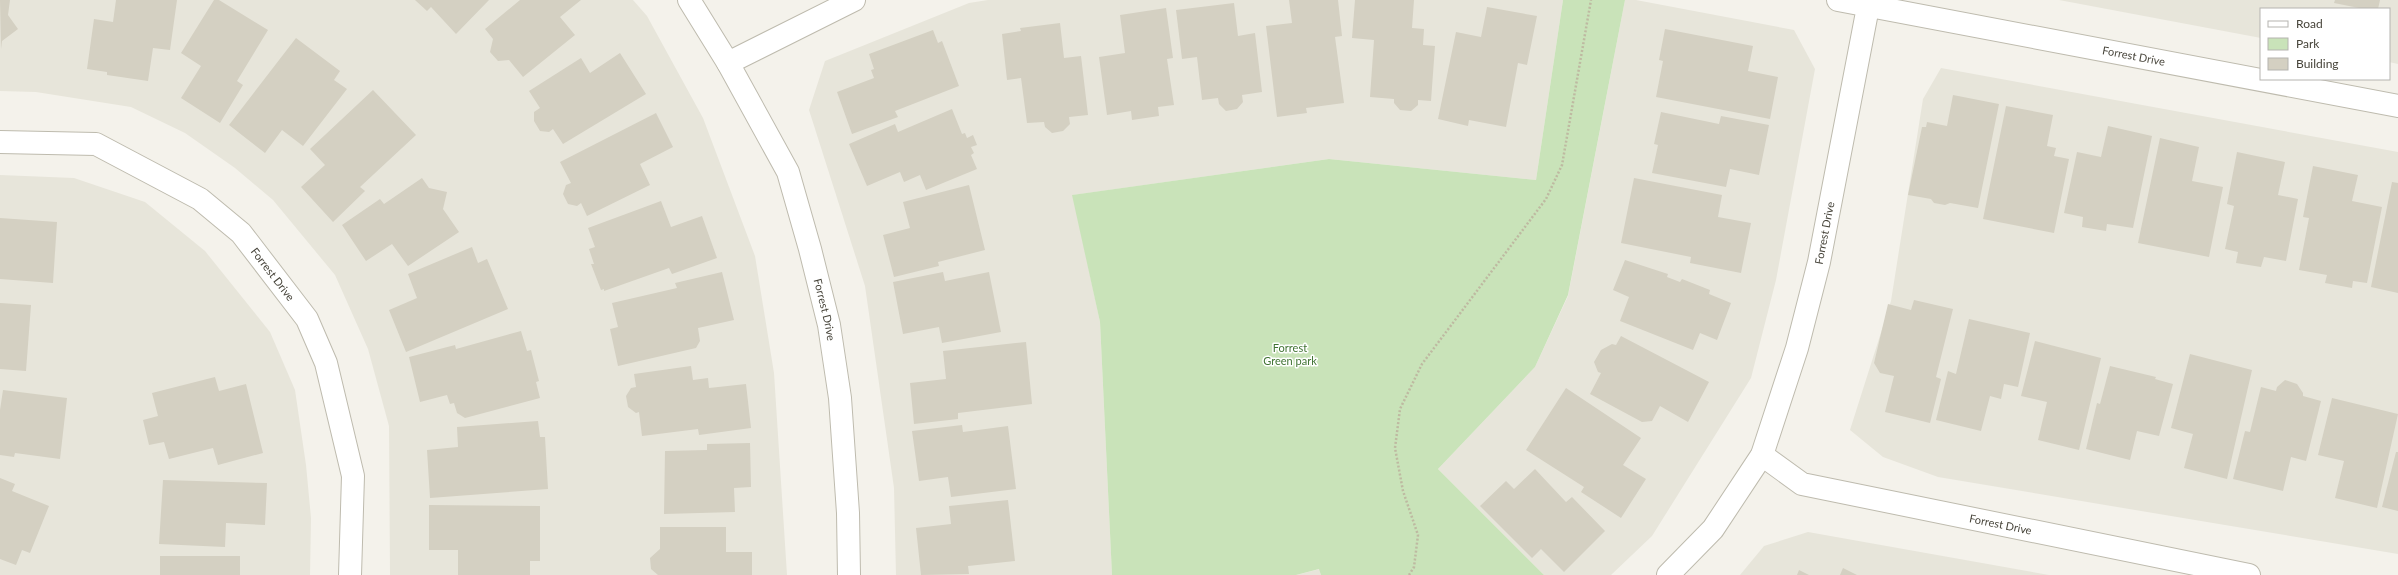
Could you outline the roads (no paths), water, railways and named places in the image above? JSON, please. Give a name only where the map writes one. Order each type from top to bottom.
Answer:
[{"type":"street","name":"Forrest Drive","points":[[689,0],[728,63],[788,172],[829,325],[840,398],[848,513],[850,575]]},
{"type":"street","points":[[728,63],[854,0]]},
{"type":"street","name":"Forrest Drive","points":[[1838,0],[1868,7],[2398,106]]},
{"type":"street","name":"Forrest Drive","points":[[1668,575],[1714,529],[1762,454],[1797,348],[1819,262],[1868,7]]},
{"type":"street","name":"Forrest Drive","points":[[0,142],[96,144],[200,199],[241,233],[307,319],[326,363],[353,476],[350,575]]},
{"type":"street","name":"Forrest Drive","points":[[1762,454],[1802,484],[2249,575]]},
{"type":"park label","name":"Forrest Green park","points":[[1290,354]]}]
